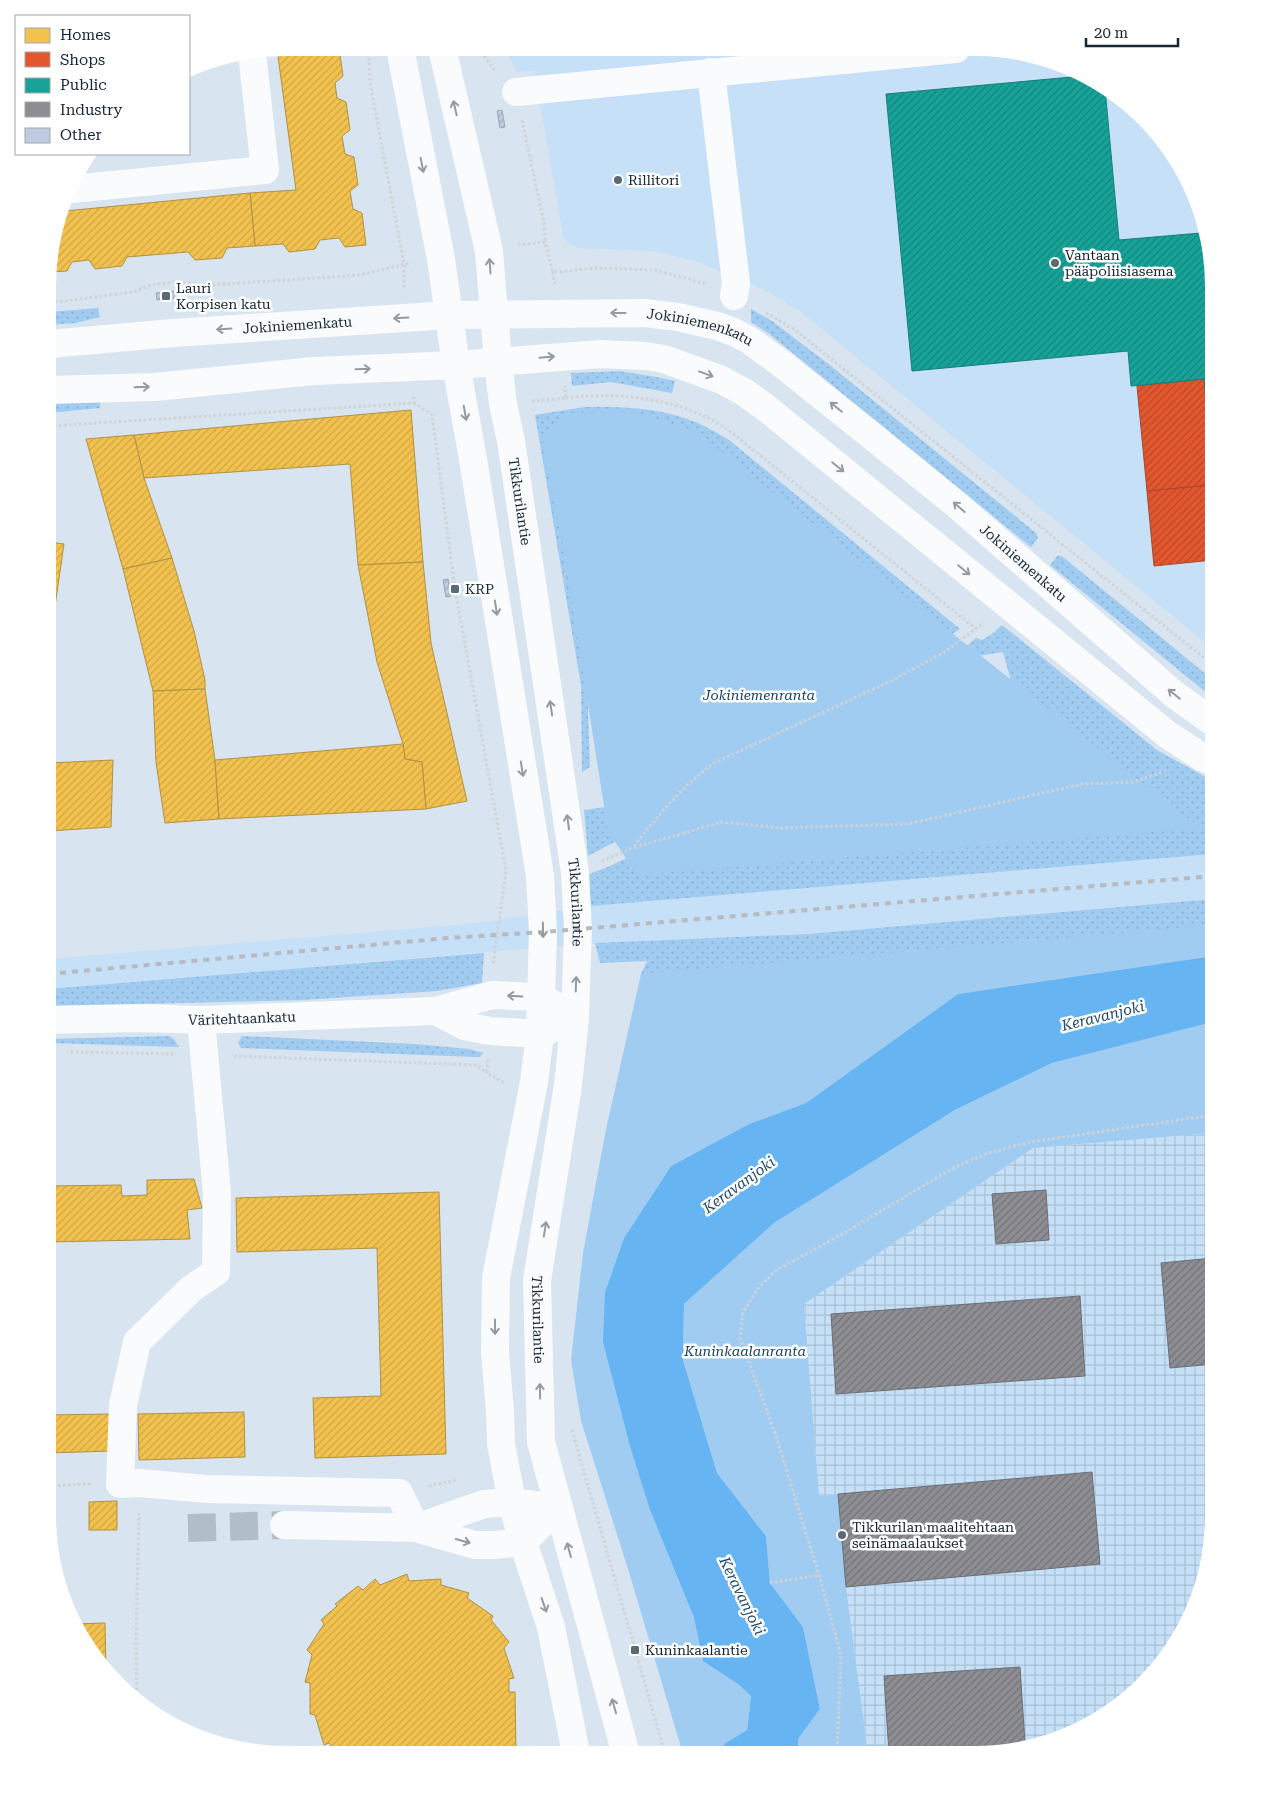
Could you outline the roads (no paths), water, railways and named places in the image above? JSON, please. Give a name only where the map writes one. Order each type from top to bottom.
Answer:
[{"type":"main road","points":[[402,56],[441,259],[456,365],[473,459],[540,876],[543,932],[540,1034],[534,1082],[496,1278],[495,1352],[501,1444],[512,1502],[551,1627],[575,1746]]},
{"type":"main road","name":"Tikkurilantie","points":[[444,56],[489,251],[493,315],[503,404],[511,441],[575,873],[578,928],[575,1018],[568,1085],[537,1280],[541,1442],[624,1746]]},
{"type":"main road","points":[[516,92],[881,56]]},
{"type":"main road","points":[[78,188],[265,170],[253,59]]},
{"type":"main road","points":[[721,71],[736,283],[734,296]]},
{"type":"main road","name":"Jokiniemenkatu","points":[[56,343],[173,333],[450,315],[646,313],[678,317],[717,326],[749,340],[782,364],[957,505],[1175,695],[1205,716]]},
{"type":"main road","points":[[56,390],[155,387],[314,371],[456,365],[601,354],[664,359],[722,380],[765,406],[1168,735],[1205,757]]},
{"type":"main road","name":"Väritehtaankatu","points":[[56,1020],[141,1018],[202,1020],[436,1011],[492,995],[541,997],[575,1018]]},
{"type":"main road","points":[[436,1011],[464,1026],[490,1031],[540,1034],[575,1018]]},
{"type":"main road","points":[[202,1020],[218,1193],[216,1272],[190,1289],[137,1342],[123,1405],[130,1483],[206,1489],[399,1493],[416,1528]]},
{"type":"main road","points":[[416,1528],[484,1504],[512,1502],[558,1508]]},
{"type":"main road","points":[[284,1525],[416,1528],[475,1545],[523,1542],[558,1508]]},
{"type":"water","name":"Keravanjoki","points":[[1205,957],[1205,1024],[1052,1063],[955,1110],[774,1223],[684,1304],[683,1360],[717,1473],[766,1536],[770,1583],[803,1627],[820,1709],[798,1739],[798,1746],[724,1746],[724,1744],[747,1730],[751,1696],[738,1684],[703,1661],[694,1618],[650,1510],[630,1446],[603,1342],[605,1292],[624,1238],[671,1166],[749,1124],[806,1103],[958,994]]},
{"type":"tunnel","points":[[188,1528],[284,1525]]},
{"type":"railway","points":[[56,973],[448,938],[543,932],[1205,877]]},
{"type":"place","name":"Rillitori","points":[[618,180]]},
{"type":"place","name":"Vantaan pääpoliisiasema","points":[[1055,263]]},
{"type":"place","name":"Lauri Korpisen katu","points":[[166,296]]},
{"type":"place","name":"KRP","points":[[455,589]]},
{"type":"place","name":"Tikkurilan maalitehtaan seinämaalaukset","points":[[842,1535]]},
{"type":"place","name":"Kuninkaalantie","points":[[635,1650]]},
{"type":"park label","name":"Jokiniemenranta","points":[[759,695]]},
{"type":"park label","name":"Kuninkaalanranta","points":[[745,1351]]}]
